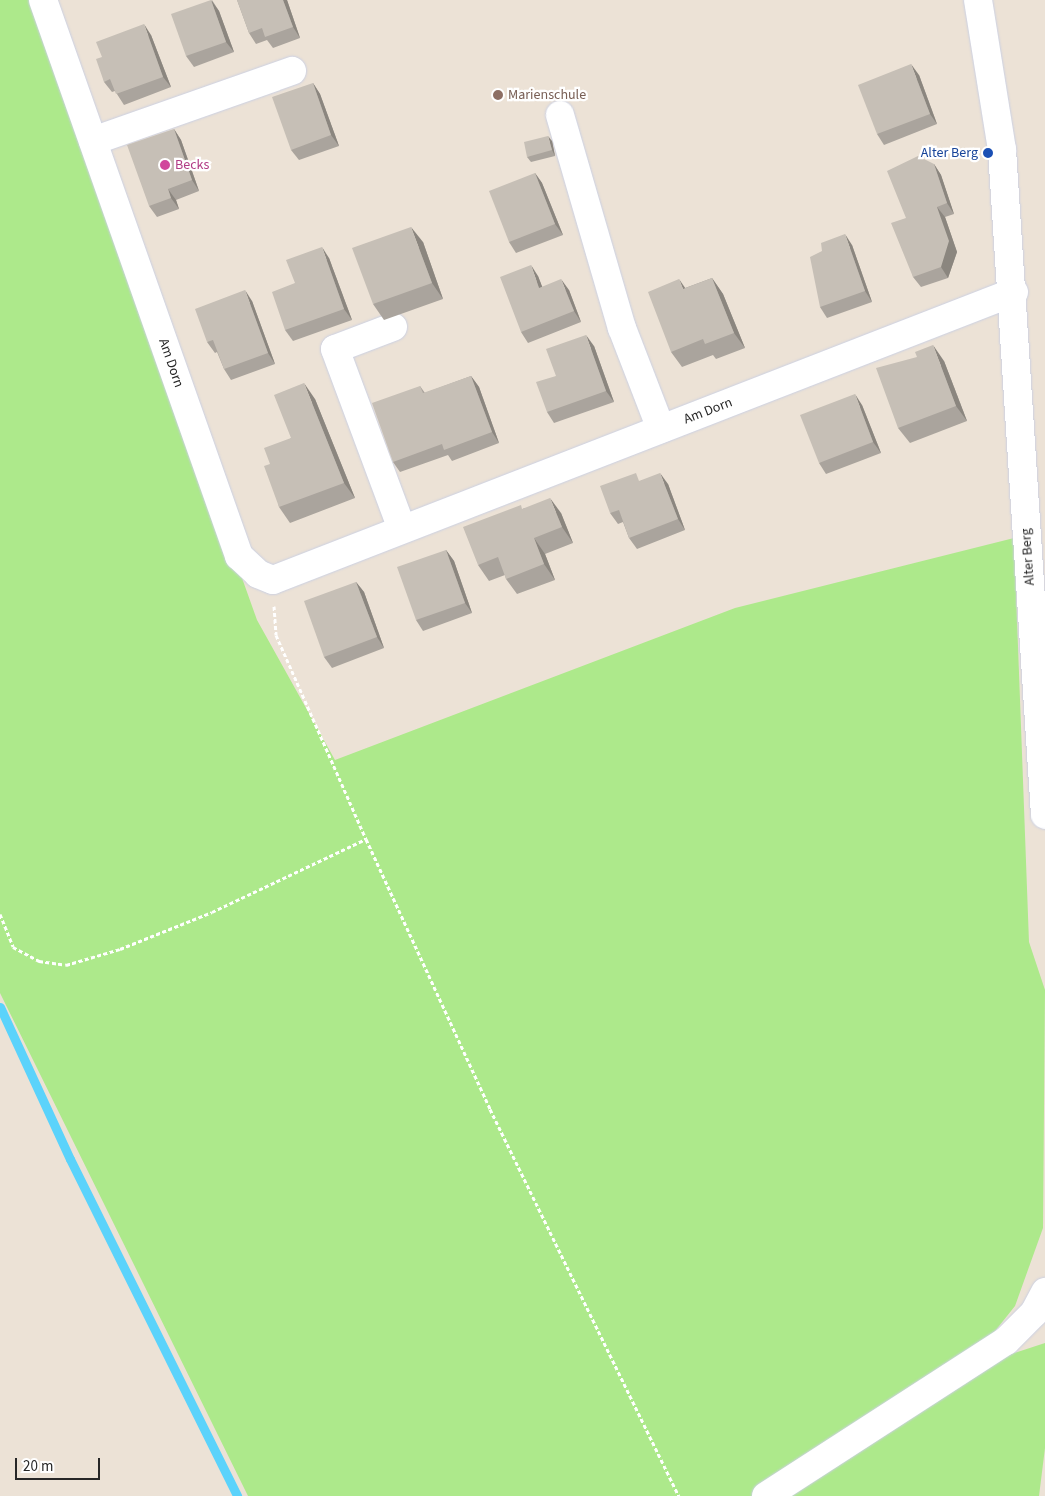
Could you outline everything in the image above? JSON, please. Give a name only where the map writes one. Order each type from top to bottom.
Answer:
[{"type":"street","name":"Am Dorn","points":[[43,0],[239,556],[258,574],[272,580],[1014,292]]},
{"type":"street","name":"Alter Berg","points":[[978,0],[1002,150],[1035,516],[1045,815]]},
{"type":"street","points":[[92,141],[292,71]]},
{"type":"street","points":[[560,115],[622,328],[661,429]]},
{"type":"street","points":[[393,327],[335,348],[402,529]]},
{"type":"street","points":[[766,1496],[1006,1341],[1034,1313],[1045,1292]]},
{"type":"path","points":[[272,580],[276,635],[366,839],[490,1109],[679,1496]]},
{"type":"path","points":[[0,914],[13,947],[38,962],[66,965],[120,949],[212,912],[366,839]]},
{"type":"green space","points":[[0,0],[36,0],[257,620],[335,760],[735,608],[1014,538],[1029,942],[1045,990],[1043,1228],[1015,1306],[976,1355],[762,1496],[248,1496],[0,993]]},
{"type":"green space","points":[[1045,1343],[1045,1448],[1039,1496],[774,1496],[987,1362]]},
{"type":"building","points":[[211,0],[226,42],[186,56],[171,14]]},
{"type":"building","points":[[237,0],[283,0],[293,27],[265,37],[262,28],[249,33]]},
{"type":"building","points":[[144,24],[163,77],[116,94],[110,79],[104,82],[96,59],[102,57],[96,42]]},
{"type":"building","points":[[911,64],[930,114],[877,134],[858,85]]},
{"type":"building","points":[[313,83],[331,135],[291,150],[272,97]]},
{"type":"building","points":[[174,129],[192,180],[168,189],[171,198],[149,206],[127,145]]},
{"type":"building","points":[[548,136],[552,150],[527,157],[524,142]]},
{"type":"building","points":[[918,156],[934,164],[947,203],[937,207],[949,241],[941,267],[913,277],[891,223],[906,218],[887,171]]},
{"type":"building","points":[[535,173],[555,224],[509,242],[489,191]]},
{"type":"building","points":[[411,227],[432,283],[373,304],[352,248]]},
{"type":"building","points":[[845,234],[865,291],[820,307],[810,257],[822,251],[821,243]]},
{"type":"building","points":[[322,247],[344,309],[285,330],[272,292],[295,283],[286,260]]},
{"type":"building","points":[[531,265],[539,288],[561,279],[574,311],[521,332],[500,277]]},
{"type":"building","points":[[712,278],[734,333],[705,344],[703,339],[671,352],[648,292],[679,279],[683,289]]},
{"type":"building","points":[[245,290],[268,353],[224,369],[213,340],[207,342],[195,309]]},
{"type":"building","points":[[586,335],[606,391],[547,412],[536,382],[556,376],[546,349]]},
{"type":"building","points":[[933,345],[956,406],[898,428],[876,368],[917,357],[915,352]]},
{"type":"building","points":[[471,376],[492,432],[444,450],[442,444],[393,462],[372,403],[420,386],[423,393]]},
{"type":"building","points":[[304,383],[344,483],[279,507],[264,466],[270,464],[264,448],[291,438],[274,395]]},
{"type":"building","points":[[855,394],[873,442],[819,463],[800,415]]},
{"type":"building","points":[[636,473],[639,481],[660,473],[678,519],[629,538],[619,510],[610,513],[600,486]]},
{"type":"building","points":[[550,498],[562,527],[534,538],[544,564],[506,579],[498,557],[478,565],[463,527],[521,505],[522,509]]},
{"type":"building","points":[[446,550],[465,603],[416,620],[397,567]]},
{"type":"building","points":[[356,582],[377,637],[324,657],[304,601]]},
{"type":"waterway","points":[[0,1007],[70,1159],[237,1496]]},
{"type":"place","name":"Marienschule","points":[[498,95]]},
{"type":"place","name":"Alter Berg","points":[[988,153]]},
{"type":"place","name":"Becks","points":[[165,165]]}]
